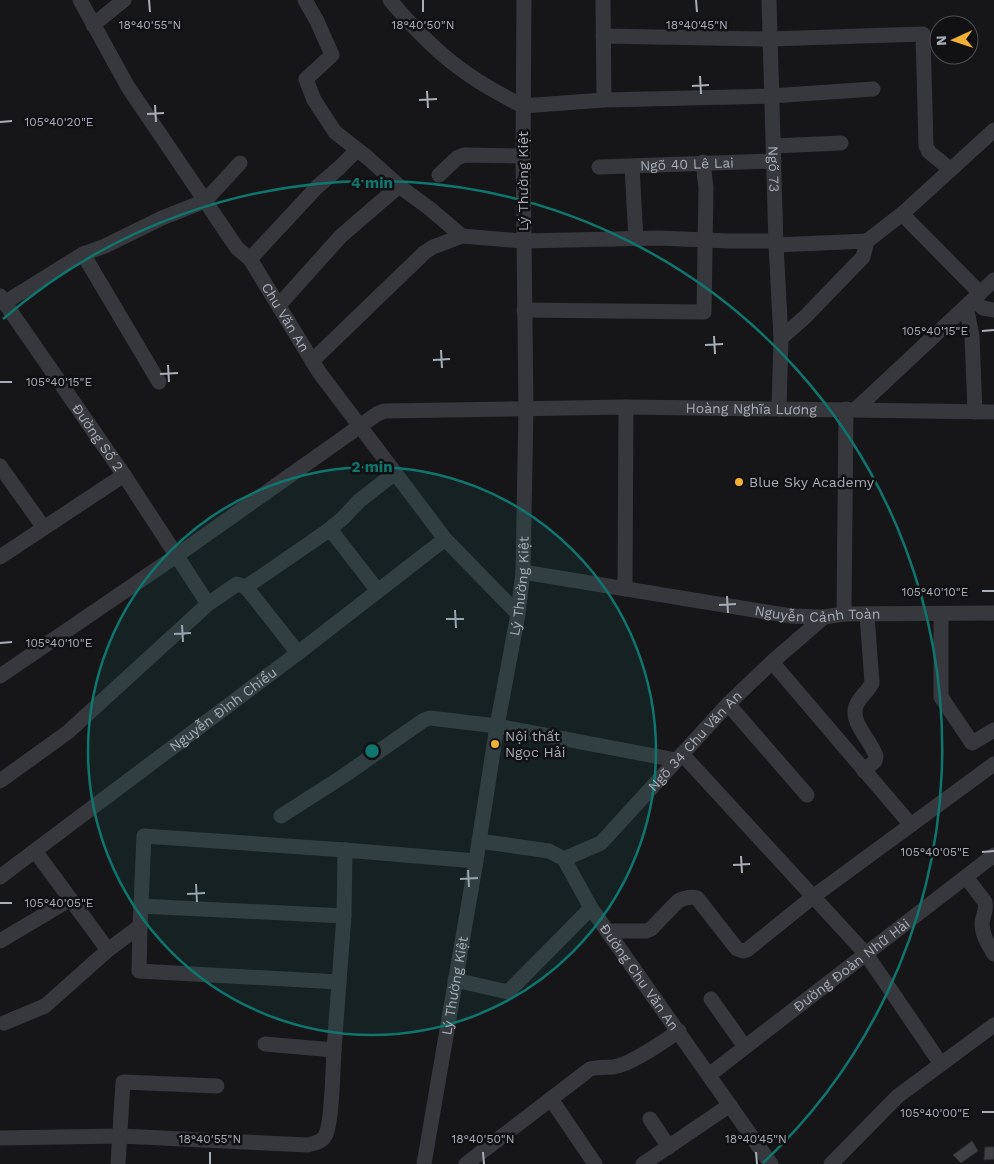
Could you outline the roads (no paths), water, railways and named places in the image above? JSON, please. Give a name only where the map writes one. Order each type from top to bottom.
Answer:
[{"type":"street","name":"Chu Văn An","points":[[80,0],[128,87],[237,248],[250,259],[312,361],[445,539],[518,614]]},
{"type":"street","points":[[94,25],[124,0]]},
{"type":"street","points":[[305,0],[317,21],[332,55],[306,79],[314,100],[335,132],[398,186],[429,208],[462,236]]},
{"type":"street","points":[[390,0],[421,36],[454,65],[522,106],[604,100],[772,96],[873,89]]},
{"type":"street","name":"Lý Thường Kiệt","points":[[424,1164],[476,861],[496,726],[518,614],[523,572],[526,408],[522,156],[524,0]]},
{"type":"street","points":[[603,0],[604,100]]},
{"type":"street","name":"Ngõ 73","points":[[769,0],[776,243],[781,338],[779,408]]},
{"type":"street","points":[[603,36],[770,39],[923,34],[926,146],[930,152],[950,169]]},
{"type":"street","points":[[312,361],[425,252],[462,236],[523,241],[636,239],[776,243],[867,241],[902,214],[994,130]]},
{"type":"street","name":"Ngõ 40 Lê Lai","points":[[600,167],[632,167],[702,162],[841,143]]},
{"type":"street","points":[[250,259],[317,187],[357,150]]},
{"type":"street","points":[[439,175],[457,158],[464,156],[522,156]]},
{"type":"street","points":[[524,310],[704,312],[706,188],[702,162]]},
{"type":"street","points":[[2,300],[84,254],[105,246],[162,218],[205,201],[240,163]]},
{"type":"street","points":[[632,167],[636,239]]},
{"type":"street","points":[[279,306],[341,236],[398,186]]},
{"type":"street","points":[[902,214],[973,299],[983,308],[994,310]]},
{"type":"street","points":[[781,338],[805,317],[863,257],[867,241]]},
{"type":"street","points":[[84,254],[159,382]]},
{"type":"street","points":[[844,614],[851,409],[994,280]]},
{"type":"street","points":[[973,299],[972,336],[975,412]]},
{"type":"street","name":"Đường Số 2","points":[[2,300],[124,475],[208,604]]},
{"type":"street","points":[[625,589],[626,407]]},
{"type":"street","name":"Hoàng Nghĩa Lương","points":[[0,676],[176,556],[377,414],[392,410],[626,407],[994,412]]},
{"type":"street","points":[[0,466],[44,528]]},
{"type":"street","points":[[246,587],[326,532],[359,501],[395,473]]},
{"type":"street","points":[[0,557],[124,475]]},
{"type":"street","points":[[326,532],[333,533],[378,591]]},
{"type":"street","name":"Nguyễn Đình Chiểu","points":[[0,877],[298,653],[445,539]]},
{"type":"street","name":"Nguyễn Cảnh Toàn","points":[[523,572],[791,616],[994,613]]},
{"type":"street","points":[[0,781],[68,732],[208,604],[237,584],[246,587],[298,653]]},
{"type":"street","points":[[941,614],[941,697],[972,743],[994,730]]},
{"type":"street","points":[[864,771],[875,761],[876,756],[855,717],[857,702],[872,684],[867,615]]},
{"type":"street","name":"Ngõ 34 Chu Văn An","points":[[564,859],[601,843],[728,704],[772,662],[824,617]]},
{"type":"street","points":[[772,662],[911,825]]},
{"type":"street","points":[[728,704],[807,795]]},
{"type":"street","points":[[281,816],[342,777],[424,720],[436,718],[496,726],[679,757],[814,896],[866,954],[941,1064]]},
{"type":"street","points":[[607,931],[646,931],[651,929],[678,902],[693,897],[697,898],[738,949],[745,951],[814,896],[994,764]]},
{"type":"street","points":[[340,982],[139,971],[144,836],[476,861]]},
{"type":"street","points":[[479,841],[549,851],[564,859]]},
{"type":"street","points":[[0,1138],[120,1136],[308,1145],[319,1141],[325,1136],[329,1124],[340,982],[345,850]]},
{"type":"street","points":[[35,851],[108,950]]},
{"type":"street","name":"Đường Đoàn Nhữ Hài","points":[[709,1075],[994,855]]},
{"type":"street","name":"Đường Chu Văn An","points":[[564,859],[607,931],[771,1164]]},
{"type":"street","points":[[966,877],[985,902],[982,928],[994,954]]},
{"type":"street","points":[[0,941],[70,900]]},
{"type":"street","points":[[140,906],[344,916]]},
{"type":"street","points":[[456,980],[508,992],[592,908]]},
{"type":"street","points":[[2,1021],[44,1006],[108,950],[140,926]]},
{"type":"street","points":[[711,999],[745,1047]]},
{"type":"street","points":[[831,1164],[898,1096],[994,1025]]},
{"type":"street","points":[[466,1164],[590,1069],[602,1066],[612,1067],[633,1059],[679,1031]]},
{"type":"street","points":[[265,1044],[334,1050]]},
{"type":"street","points":[[118,1164],[123,1082],[217,1086]]},
{"type":"street","points":[[552,1099],[595,1164]]},
{"type":"street","points":[[653,1161],[669,1146],[730,1105]]},
{"type":"street","points":[[650,1119],[669,1146]]},
{"type":"place","name":"Blue Sky Academy","points":[[739,482]]},
{"type":"place","name":"Nội thất Ngọc Hải","points":[[495,744]]}]
